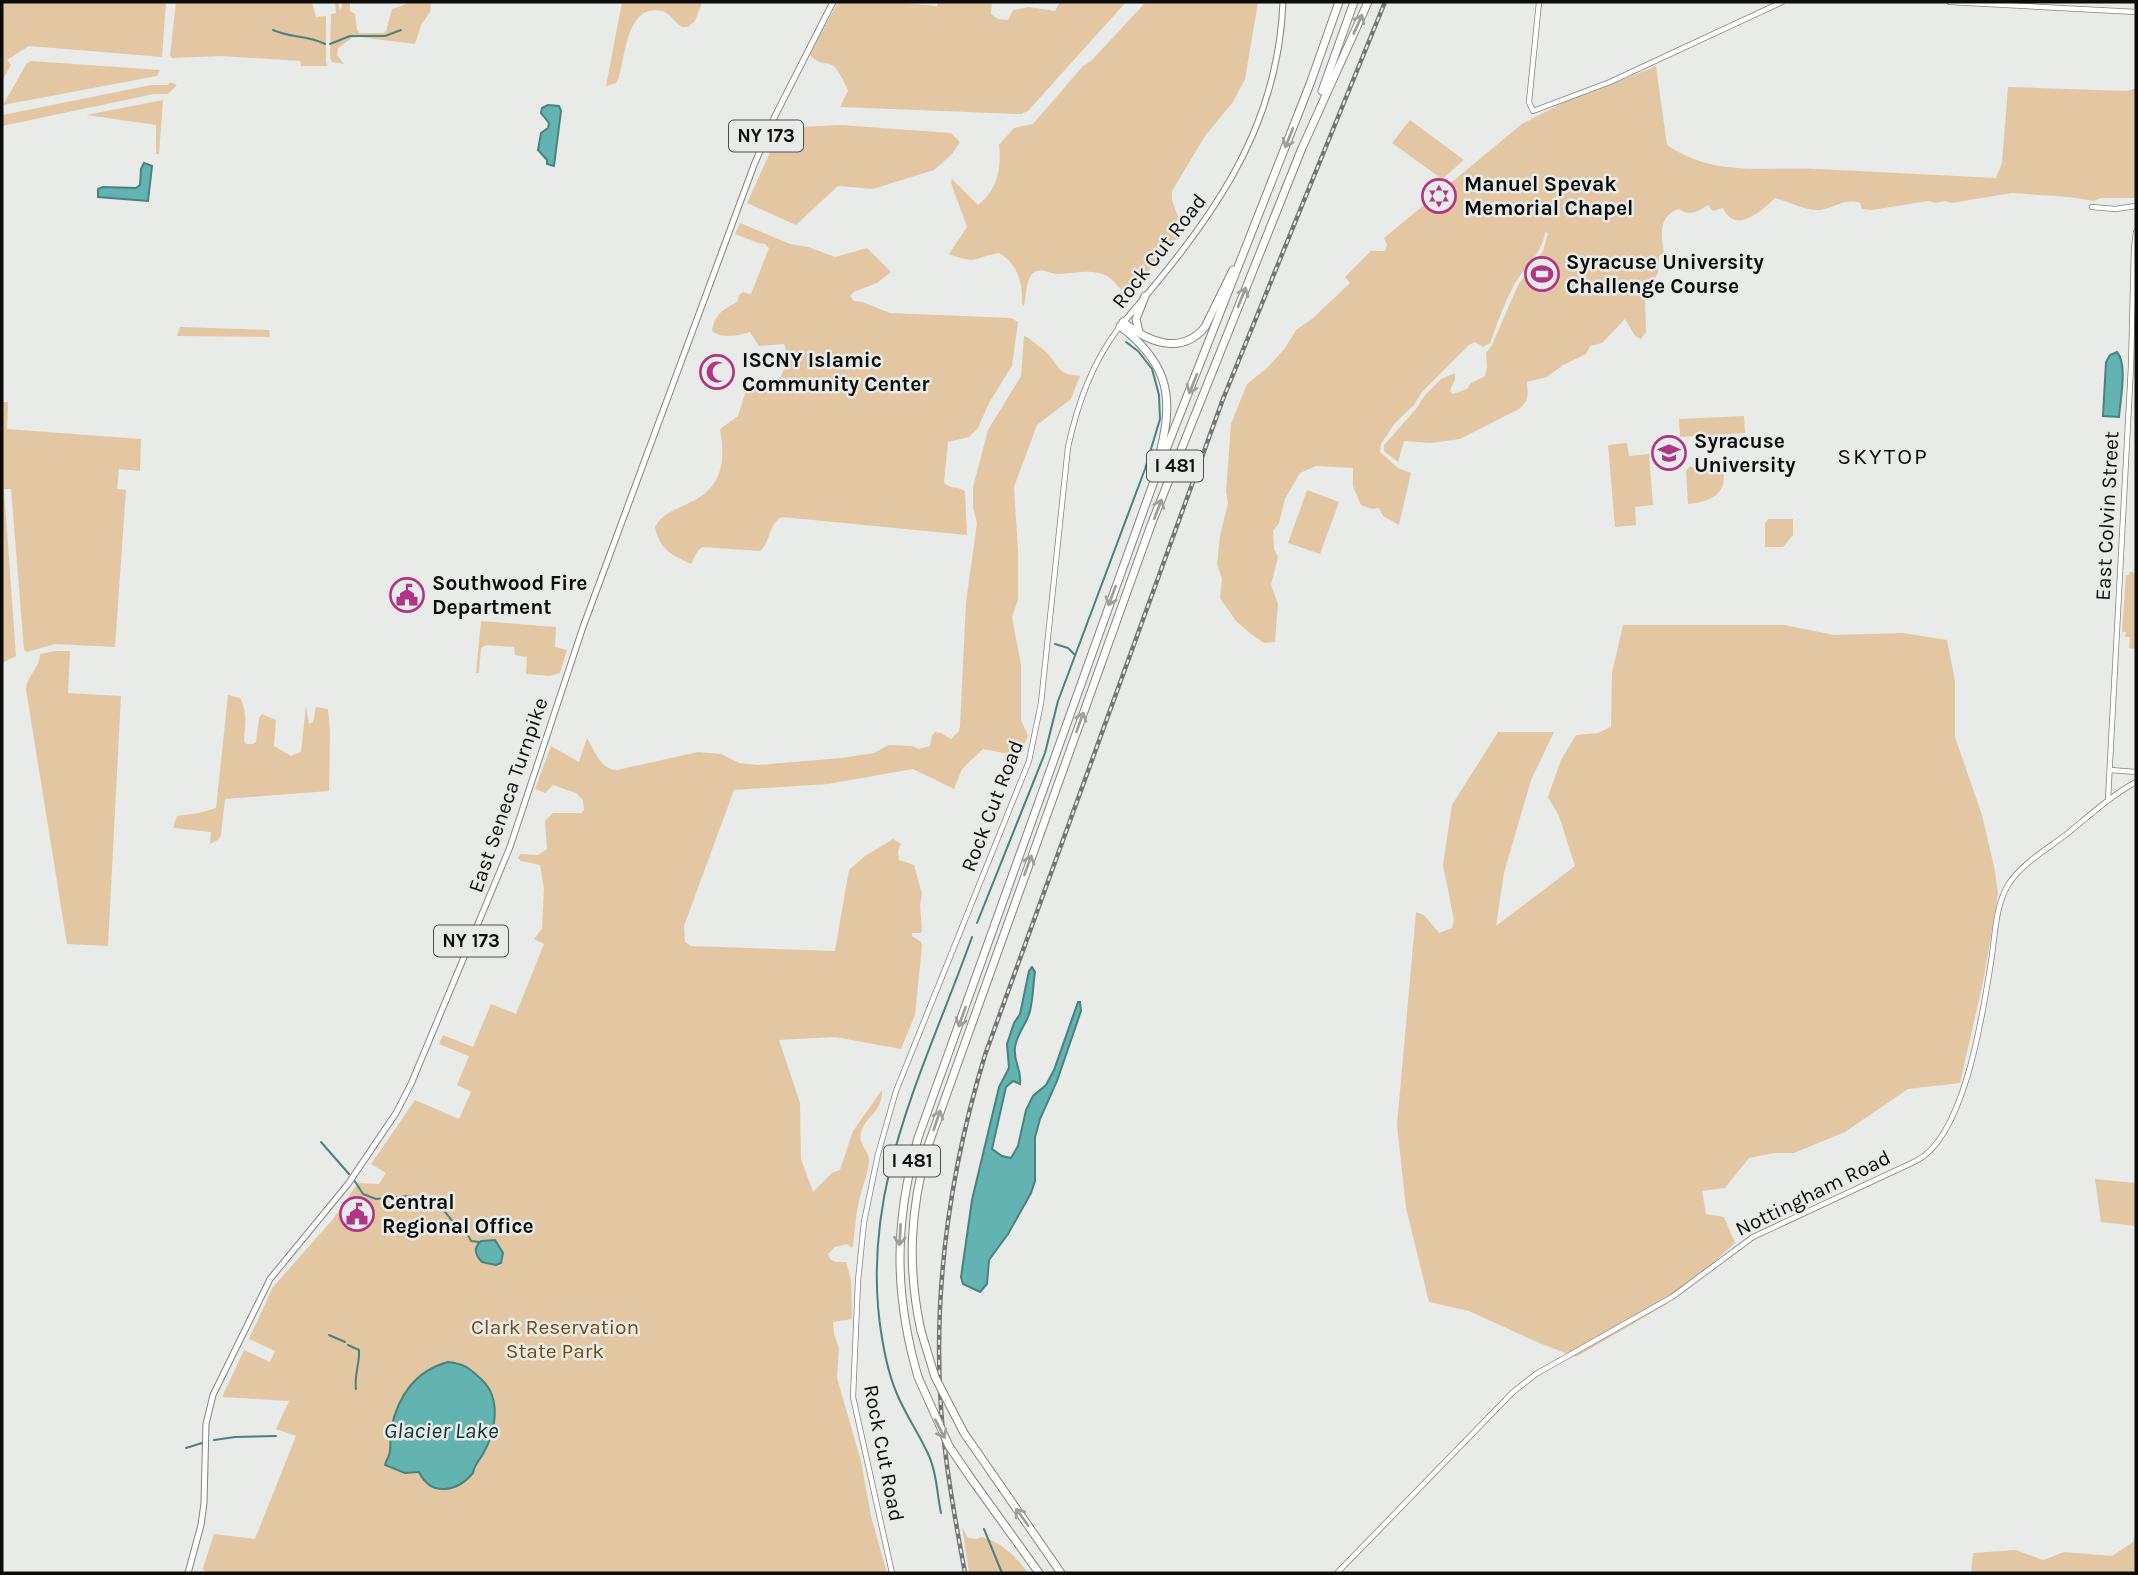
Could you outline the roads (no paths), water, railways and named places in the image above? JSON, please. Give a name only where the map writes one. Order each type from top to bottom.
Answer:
[{"type":"highway","name":"I 481","points":[[1039,1573],[949,1446],[918,1377],[906,1331],[900,1290],[899,1254],[903,1203],[918,1138],[1139,524],[1314,75],[1339,2]]},
{"type":"highway","points":[[1302,148],[1354,2]]},
{"type":"highway","name":"I 481","points":[[1061,1573],[964,1433],[935,1377],[921,1331],[911,1273],[911,1229],[916,1195],[928,1146],[1151,525],[1302,148],[1368,2]]},
{"type":"highway","points":[[1121,324],[1161,344],[1177,344],[1202,330],[1219,300],[1262,206]]},
{"type":"highway","points":[[1145,296],[1136,325],[1137,330],[1145,337]]},
{"type":"highway","points":[[1121,324],[1138,340],[1155,363],[1163,377],[1168,400],[1164,439],[1139,524]]},
{"type":"main road","name":"East Seneca Turnpike","points":[[188,1573],[201,1525],[206,1472],[206,1424],[214,1395],[270,1279],[348,1184],[406,1094],[510,847],[583,627],[754,165],[775,116],[833,2]]},
{"type":"main road","name":"Rock Cut Road","points":[[1121,324],[1200,229],[1238,166],[1252,138],[1268,91],[1283,2]]},
{"type":"street","points":[[1539,2],[1530,102],[1533,111],[1610,82],[1782,2]]},
{"type":"street","points":[[1950,2],[2009,3],[2136,12]]},
{"type":"street","points":[[2092,207],[2115,209],[2136,206]]},
{"type":"street","name":"East Colvin Street","points":[[2108,801],[2135,311],[2136,232]]},
{"type":"street","name":"Rock Cut Road","points":[[892,1573],[853,1397],[858,1280],[864,1223],[878,1154],[896,1091],[1029,761],[1041,703],[1068,447],[1085,385],[1101,353],[1121,324]]},
{"type":"street","points":[[2110,770],[2136,772]]},
{"type":"street","name":"Nottingham Road","points":[[1337,1573],[1513,1392],[1530,1378],[1672,1297],[1753,1237],[1916,1161],[1932,1150],[1944,1133],[1970,1069],[2004,894],[2017,873],[2136,782]]},
{"type":"water","points":[[548,105],[559,106],[561,111],[554,166],[547,164],[547,160],[538,150],[541,133],[548,128],[549,123],[541,113],[542,108]]},
{"type":"water","points":[[144,163],[152,166],[148,201],[98,197],[98,189],[103,187],[136,188],[140,185]]},
{"type":"water","points":[[2117,352],[2123,374],[2119,417],[2103,416],[2106,362],[2110,355]]},
{"type":"water","points":[[1032,967],[1035,972],[1029,1016],[1015,1047],[1020,1084],[1013,1081],[1006,1087],[992,1149],[1002,1156],[1011,1158],[1018,1146],[1026,1110],[1033,1096],[1046,1085],[1054,1070],[1078,1002],[1081,1011],[1035,1137],[1035,1181],[1031,1193],[1008,1234],[989,1260],[987,1284],[980,1292],[963,1284],[961,1277],[972,1200],[999,1087],[1009,1068],[1007,1044],[1020,1014]]},
{"type":"water","points":[[495,1240],[503,1253],[501,1263],[496,1265],[482,1262],[476,1254],[477,1246],[481,1241]]},
{"type":"water","name":"Glacier Lake","points":[[448,1362],[466,1367],[481,1379],[492,1396],[495,1415],[488,1445],[473,1473],[460,1484],[444,1489],[430,1485],[419,1472],[405,1473],[385,1465],[390,1452],[394,1416],[404,1395],[426,1371]]},
{"type":"waterway","points":[[273,30],[325,44]]},
{"type":"waterway","points":[[330,44],[350,36],[385,36],[401,30]]},
{"type":"waterway","points":[[977,923],[1045,753],[1058,701],[1145,469],[1160,419],[1159,395],[1152,369],[1138,351],[1126,342]]},
{"type":"waterway","points":[[1055,644],[1068,648],[1075,655]]},
{"type":"waterway","points":[[941,1513],[932,1463],[897,1394],[886,1359],[877,1284],[879,1232],[887,1182],[900,1132],[972,937]]},
{"type":"waterway","points":[[321,1142],[349,1174]]},
{"type":"waterway","points":[[354,1180],[363,1194],[376,1199],[409,1196],[424,1200]]},
{"type":"waterway","points":[[430,1202],[443,1210],[471,1241],[479,1242]]},
{"type":"waterway","points":[[329,1335],[345,1342]]},
{"type":"waterway","points":[[348,1345],[359,1350],[356,1389]]},
{"type":"waterway","points":[[214,1440],[276,1436]]},
{"type":"waterway","points":[[186,1448],[202,1443]]},
{"type":"waterway","points":[[984,1529],[1002,1573]]},
{"type":"railway","points":[[965,1573],[943,1430],[939,1364],[942,1275],[947,1230],[962,1142],[973,1098],[985,1055],[1223,399],[1385,2]]},
{"type":"place","name":"Manuel Spevak Memorial Chapel","points":[[1439,196]]},
{"type":"place","name":"Syracuse University Challenge Course","points":[[1542,274]]},
{"type":"place","name":"ISCNY Islamic Community Center","points":[[717,372]]},
{"type":"place","name":"Syracuse University","points":[[1669,453]]},
{"type":"place","name":"Southwood Fire Department","points":[[407,595]]},
{"type":"place","name":"Central Regional Office","points":[[357,1214]]},
{"type":"district","name":"SKYTOP","points":[[1883,456]]},
{"type":"park label","name":"Clark Reservation State Park","points":[[555,1339]]}]
